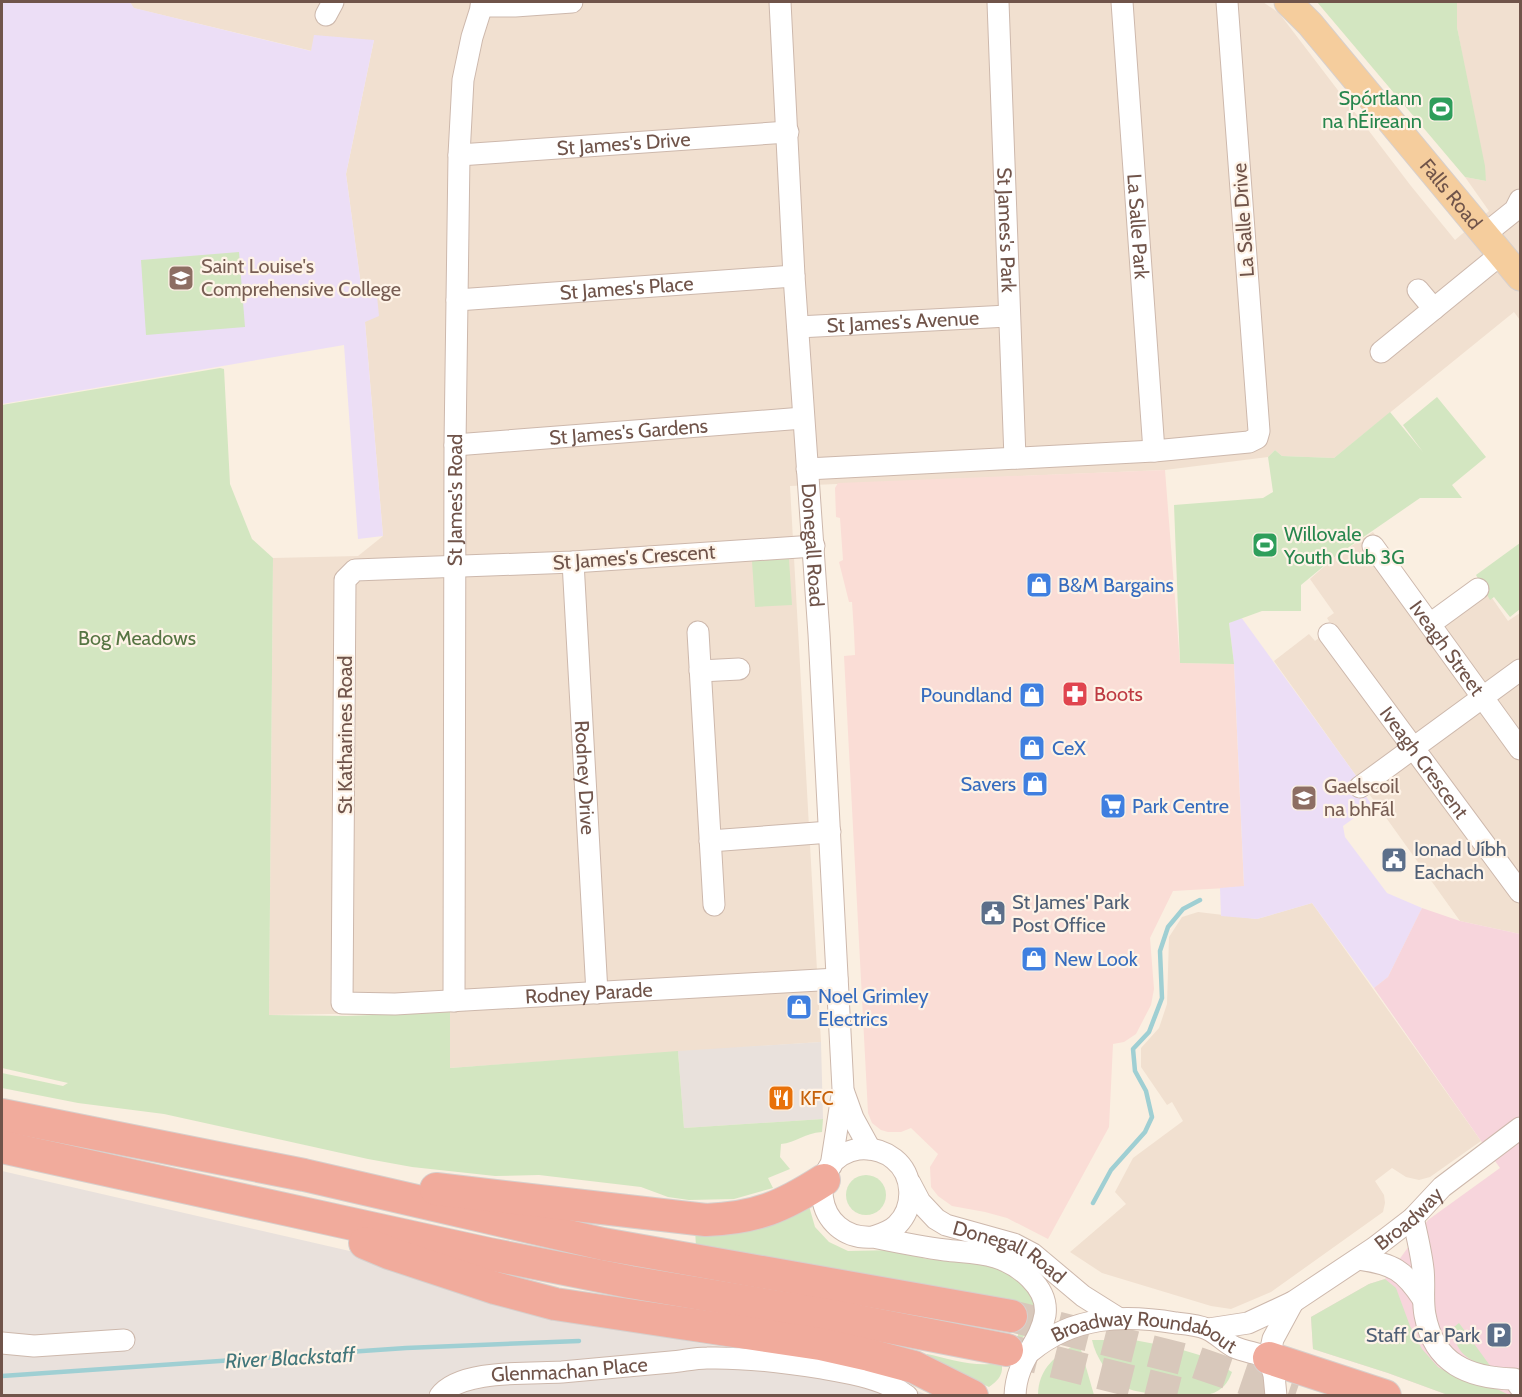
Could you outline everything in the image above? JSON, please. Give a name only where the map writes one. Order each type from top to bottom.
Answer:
[{"type":"highway","points":[[2,1115],[304,1175],[603,1244],[1011,1316]]},
{"type":"highway","points":[[2,1147],[500,1257],[630,1282],[827,1315],[1017,1353]]},
{"type":"highway","points":[[304,1175],[706,1220],[750,1216],[787,1202],[827,1173]]},
{"type":"highway","points":[[304,1213],[389,1253],[495,1288],[555,1304],[808,1342],[869,1354],[914,1368],[972,1395]]},
{"type":"highway","points":[[1269,1358],[1385,1395]]},
{"type":"main road","name":"Falls Road","points":[[1288,2],[1310,24],[1521,277]]},
{"type":"street","points":[[482,4],[515,6],[572,2]]},
{"type":"street","name":"Donegall Road","points":[[780,2],[794,276],[814,546],[843,1089],[827,1173]]},
{"type":"street","name":"St James's Park","points":[[998,2],[1015,458]]},
{"type":"street","name":"La Salle Park","points":[[1122,2],[1154,452]]},
{"type":"street","name":"La Salle Drive","points":[[1154,452],[1249,442],[1257,438],[1259,431],[1227,2]]},
{"type":"street","name":"St James's Road","points":[[454,1001],[455,445],[459,155],[463,80],[482,4]]},
{"type":"street","name":"St James's Drive","points":[[459,155],[788,132]]},
{"type":"street","points":[[1381,352],[1434,309],[1493,244],[1521,200]]},
{"type":"street","name":"St James's Place","points":[[457,300],[794,276]]},
{"type":"street","points":[[1418,290],[1434,309]]},
{"type":"street","name":"St James's Avenue","points":[[798,327],[1008,316]]},
{"type":"street","name":"St James's Gardens","points":[[455,445],[803,418]]},
{"type":"street","points":[[807,469],[1154,452]]},
{"type":"street","name":"St James's Crescent","points":[[455,566],[573,562],[814,546]]},
{"type":"street","name":"Iveagh Street","points":[[1373,546],[1521,749]]},
{"type":"street","name":"Rodney Drive","points":[[573,562],[597,993]]},
{"type":"street","name":"St Katharines Road","points":[[342,1003],[345,580],[355,570],[455,566]]},
{"type":"street","points":[[1430,624],[1478,589]]},
{"type":"street","points":[[698,632],[714,904]]},
{"type":"street","name":"Iveagh Crescent","points":[[1329,634],[1521,892]]},
{"type":"street","points":[[700,671],[739,669]]},
{"type":"street","points":[[1360,787],[1521,670]]},
{"type":"street","points":[[710,841],[830,832]]},
{"type":"street","name":"Rodney Parade","points":[[342,1003],[395,1004],[837,980]]},
{"type":"street","name":"Donegall Road","points":[[843,1089],[853,1118],[870,1149]]},
{"type":"street","name":"Broadway","points":[[1209,1329],[1248,1323],[1293,1302],[1359,1259],[1413,1218],[1442,1187],[1521,1128]]},
{"type":"street","points":[[873,1237],[887,1232],[902,1220],[909,1204],[909,1182],[896,1160],[886,1154],[870,1149],[848,1152],[827,1173],[822,1196],[824,1207],[831,1221],[849,1234],[994,1256],[1017,1268],[1034,1282],[1045,1306],[1041,1328],[1017,1353]]},
{"type":"street","name":"Donegall Road","points":[[909,1182],[920,1202],[936,1219],[946,1225],[965,1228],[1014,1244],[1033,1254],[1083,1296],[1118,1318]]},
{"type":"street","points":[[1413,1218],[1423,1271],[1423,1299],[1428,1330],[1438,1349],[1454,1364],[1474,1374],[1491,1378],[1515,1379],[1521,1387]]},
{"type":"street","points":[[1359,1259],[1374,1261],[1402,1272],[1423,1299]]},
{"type":"street","name":"Broadway","points":[[1269,1358],[1273,1339],[1293,1302]]},
{"type":"street","name":"Broadway Roundabout","points":[[1015,1395],[1018,1372],[1017,1353],[1070,1328],[1103,1319],[1168,1321],[1209,1329],[1237,1348],[1269,1358]]},
{"type":"street","points":[[2,1343],[34,1346],[124,1340]]},
{"type":"street","name":"Glenmachan Place","points":[[440,1395],[446,1388],[470,1377],[560,1372],[704,1358],[748,1359],[832,1370],[871,1379],[908,1395]]},
{"type":"street","points":[[1269,1358],[1276,1395]]},
{"type":"shaded area","name":"Saint Louise's Comprehensive College","points":[[2,2],[130,2],[134,8],[311,51],[314,35],[374,40],[346,174],[362,293],[377,296],[379,316],[365,322],[383,536],[358,539],[344,345],[2,404]]},
{"type":"shaded area","points":[[130,2],[1263,2],[1279,13],[1455,240],[1489,211],[1465,177],[1486,181],[1457,27],[1457,2],[1520,2],[1520,320],[1514,312],[1334,458],[1282,456],[1275,450],[1268,457],[1165,470],[790,486],[821,1042],[449,1068],[450,1012],[269,1015],[273,558],[358,556],[383,536],[365,322],[377,296],[362,293],[346,174],[374,40],[312,51],[133,8]]},
{"type":"shaded area","name":"Park Centre","points":[[1165,470],[1180,663],[1234,664],[1244,887],[1173,891],[1150,938],[1154,989],[1151,1005],[1136,1034],[1124,1042],[1113,1044],[1109,1127],[1048,1239],[1007,1218],[952,1206],[938,1196],[931,1187],[930,1167],[938,1154],[911,1128],[901,1132],[881,1130],[872,1123],[868,1113],[844,656],[855,655],[854,632],[852,602],[849,602],[839,562],[843,560],[840,518],[836,517],[835,488],[838,483]]},
{"type":"shaded area","points":[[1373,532],[1432,611],[1478,578],[1508,621],[1520,613],[1520,934],[1460,921],[1274,661],[1309,634],[1315,641],[1333,628],[1327,618],[1334,613],[1310,579],[1336,556]]},
{"type":"shaded area","name":"Gaelscoil na bhFál","points":[[1241,617],[1357,777],[1354,779],[1372,805],[1343,826],[1345,837],[1387,893],[1422,908],[1388,977],[1374,988],[1312,903],[1257,919],[1221,916],[1220,888],[1244,886],[1234,664],[1229,623]]},
{"type":"shaded area","points":[[1312,903],[1481,1141],[1430,1177],[1419,1180],[1406,1177],[1392,1168],[1375,1181],[1384,1195],[1383,1212],[1271,1292],[1231,1309],[1211,1306],[1102,1273],[1070,1252],[1126,1204],[1115,1192],[1133,1158],[1183,1121],[1172,1102],[1167,1105],[1141,1067],[1141,1048],[1159,1028],[1167,1004],[1169,937],[1182,917],[1198,912],[1257,919]]},
{"type":"shaded area","points":[[1422,908],[1460,921],[1520,934],[1520,1395],[1448,1395],[1313,1349],[1311,1317],[1369,1284],[1385,1279],[1428,1220],[1500,1168],[1374,988],[1388,977]]},
{"type":"shaded area","points":[[821,1042],[823,1119],[684,1128],[678,1051]]},
{"type":"shaded area","points":[[2,1171],[380,1258],[529,1305],[692,1342],[871,1371],[927,1395],[2,1396]]},
{"type":"green space","name":"Spórtlann na hÉireann","points":[[1317,2],[1457,2],[1457,27],[1486,181],[1465,177]]},
{"type":"green space","points":[[239,252],[245,327],[146,335],[141,260]]},
{"type":"green space","name":"Bog Meadows","points":[[224,369],[230,484],[252,539],[273,558],[269,1015],[347,1016],[450,1012],[450,1068],[678,1051],[684,1128],[823,1119],[822,1132],[781,1144],[780,1157],[790,1169],[768,1178],[773,1188],[734,1199],[689,1200],[668,1197],[641,1187],[539,1175],[495,1176],[412,1167],[164,1114],[78,1103],[2,1088],[2,1073],[63,1086],[68,1083],[2,1068],[2,405]]},
{"type":"green space","points":[[1437,397],[1486,457],[1452,485],[1462,498],[1420,498],[1336,556],[1301,585],[1301,611],[1262,611],[1229,623],[1234,664],[1180,663],[1174,505],[1263,498],[1273,492],[1268,457],[1275,450],[1282,456],[1334,458],[1390,412],[1423,452],[1403,425]]},
{"type":"green space","points":[[1520,543],[1520,609],[1510,617],[1494,597],[1490,600],[1476,575]]},
{"type":"green space","points":[[789,559],[792,605],[755,607],[752,561]]},
{"type":"green space","points":[[866,1175],[880,1181],[886,1195],[880,1209],[866,1215],[852,1209],[846,1195],[852,1181]]},
{"type":"green space","points":[[809,1206],[815,1227],[829,1242],[848,1251],[897,1250],[926,1259],[953,1261],[963,1258],[1012,1272],[1032,1294],[1037,1310],[1030,1330],[1013,1347],[1018,1335],[1018,1326],[984,1296],[696,1246],[695,1230]]},
{"type":"green space","points":[[1385,1279],[1396,1288],[1410,1326],[1422,1349],[1438,1367],[1459,1379],[1493,1387],[1509,1395],[1448,1395],[1313,1349],[1311,1317],[1369,1284]]},
{"type":"green space","points":[[1459,1323],[1491,1367],[1469,1359],[1459,1349],[1454,1336],[1454,1327]]},
{"type":"green space","points":[[1092,1340],[1134,1340],[1176,1348],[1206,1357],[1232,1372],[1224,1386],[1210,1394],[1179,1395],[1140,1392],[1123,1386],[1112,1377],[1103,1366]]},
{"type":"green space","points":[[1079,1343],[1094,1395],[1038,1395],[1041,1377],[1050,1363]]},
{"type":"green space","points":[[927,1354],[971,1363],[996,1363],[1002,1366],[1001,1373],[989,1387],[927,1359]]},
{"type":"waterway","points":[[1093,1203],[1111,1170],[1145,1132],[1152,1117],[1146,1091],[1135,1071],[1133,1049],[1149,1032],[1162,998],[1160,951],[1168,927],[1183,909],[1200,900]]},
{"type":"waterway","name":"River Blackstaff","points":[[2,1376],[406,1348],[579,1341]]},
{"type":"tunnel","points":[[1011,1316],[1195,1362],[1295,1396]]},
{"type":"tunnel","points":[[1007,1350],[1191,1396]]},
{"type":"place","name":"Spórtlann na hÉireann","points":[[1441,109]]},
{"type":"place","name":"Saint Louise's Comprehensive College","points":[[181,278]]},
{"type":"place","name":"Willovale Youth Club 3G","points":[[1265,545]]},
{"type":"place","name":"B&M Bargains","points":[[1039,585]]},
{"type":"place","name":"Boots","points":[[1075,694]]},
{"type":"place","name":"Poundland","points":[[1032,695]]},
{"type":"place","name":"CeX","points":[[1032,748]]},
{"type":"place","name":"Savers","points":[[1035,784]]},
{"type":"place","name":"Gaelscoil na bhFál","points":[[1304,798]]},
{"type":"place","name":"Park Centre","points":[[1113,806]]},
{"type":"place","name":"Ionad Uíbh Eachach","points":[[1394,860]]},
{"type":"place","name":"St James' Park Post Office","points":[[993,913]]},
{"type":"place","name":"New Look","points":[[1034,959]]},
{"type":"place","name":"Noel Grimley Electrics","points":[[799,1007]]},
{"type":"place","name":"KFC","points":[[781,1098]]},
{"type":"place","name":"Staff Car Park","points":[[1499,1335]]}]
